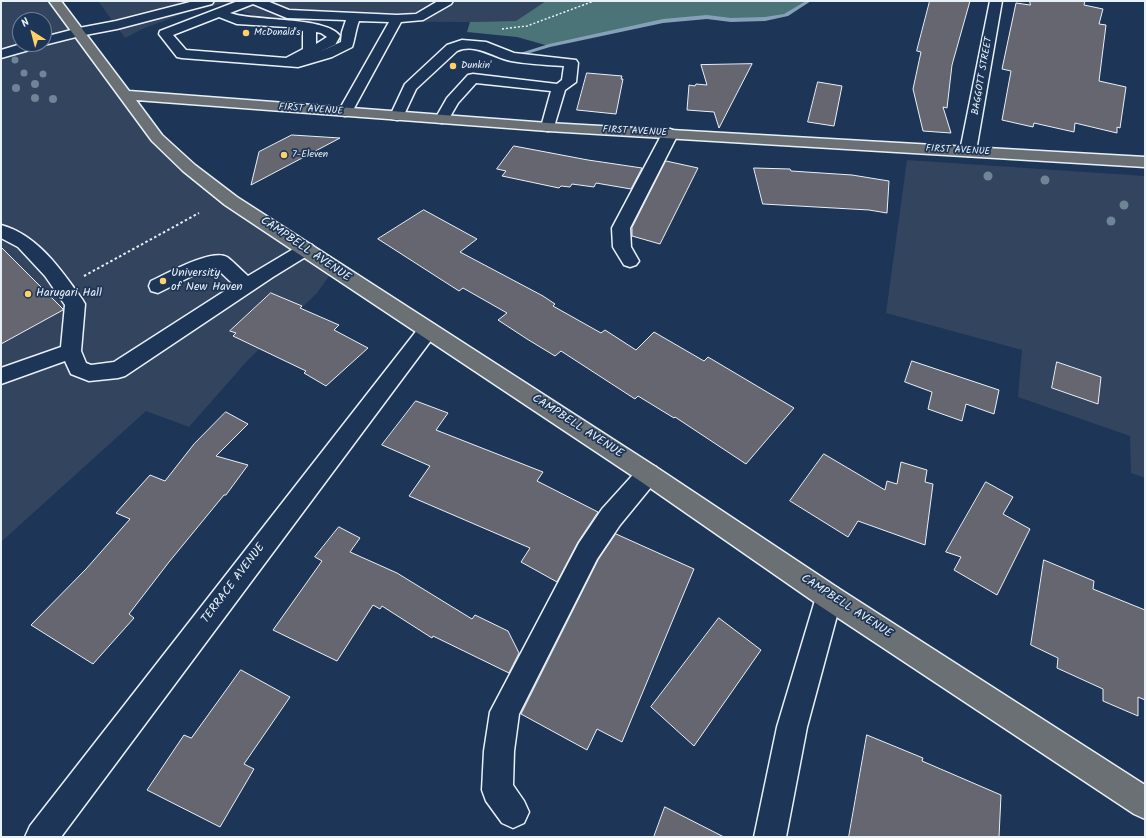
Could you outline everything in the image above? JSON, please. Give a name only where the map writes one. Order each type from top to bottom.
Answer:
[{"type":"main road","name":"CAMPBELL AVENUE","points":[[55,1],[157,138],[189,168],[231,200],[648,474],[829,597],[1145,803]]},
{"type":"main road","name":"FIRST AVENUE","points":[[125,95],[548,127],[1145,162]]},
{"type":"street","points":[[79,32],[105,18],[166,1]]},
{"type":"street","points":[[52,39],[79,32],[106,28],[208,1]]},
{"type":"street","points":[[249,1],[165,34],[182,54],[298,63],[327,54],[347,44],[348,32],[354,17]]},
{"type":"street","points":[[257,1],[287,14],[397,19],[419,17],[447,1]]},
{"type":"street","name":"BAGGOTT STREET","points":[[968,151],[996,1]]},
{"type":"street","points":[[186,7],[202,8],[207,14],[205,18]]},
{"type":"street","points":[[219,13],[238,20],[288,23],[325,30],[334,36],[330,42],[288,62]]},
{"type":"street","points":[[345,112],[397,19]]},
{"type":"street","points":[[299,26],[309,30],[310,51]]},
{"type":"street","points":[[397,116],[410,87],[450,50],[462,44],[481,45],[512,58],[571,63],[569,82],[559,88],[474,78],[452,101],[442,119]]},
{"type":"street","points":[[1,54],[12,51]]},
{"type":"street","points":[[548,127],[559,88]]},
{"type":"street","points":[[630,261],[622,247],[621,228],[670,134]]},
{"type":"street","points":[[1,231],[24,243],[52,272],[75,304],[71,351],[78,368],[89,373],[118,370],[306,249]]},
{"type":"street","points":[[158,286],[197,266],[220,262],[247,286]]},
{"type":"street","name":"TERRACE AVENUE","points":[[41,837],[428,330]]},
{"type":"street","points":[[1,376],[71,351]]},
{"type":"street","points":[[513,812],[497,790],[499,751],[506,712],[588,551],[611,517],[648,474]]},
{"type":"street","points":[[770,837],[792,727],[829,597]]},
{"type":"path","points":[[63,287],[199,212]]},
{"type":"shaded area","name":"University of New Haven","points":[[1,1],[55,1],[157,138],[334,269],[317,293],[247,361],[189,427],[146,411],[1,542]]},
{"type":"shaded area","points":[[98,1],[546,1],[516,21],[470,22],[265,21],[225,3],[185,13],[142,29],[125,38]]},
{"type":"shaded area","points":[[907,160],[1145,176],[1145,478],[1131,473],[1130,436],[1018,397],[1022,350],[886,313]]},
{"type":"green space","points":[[546,1],[809,1],[786,15],[765,19],[731,20],[707,17],[663,21],[549,46],[517,37],[467,32],[470,22],[516,21]]},
{"type":"building","points":[[930,1],[970,1],[952,65],[947,108],[943,107],[951,133],[923,131],[913,89],[921,52],[917,51]]},
{"type":"building","points":[[1030,1],[1085,1],[1084,5],[1103,9],[1099,24],[1106,25],[1099,81],[1126,87],[1120,128],[1117,127],[1117,133],[1075,123],[1074,132],[1034,123],[1033,127],[1002,120],[1011,71],[1002,69],[1016,3],[1030,5]]},
{"type":"building","points":[[752,64],[719,128],[714,112],[687,110],[689,85],[707,85],[701,65]]},
{"type":"building","points":[[587,73],[622,76],[621,79],[623,79],[616,114],[577,110]]},
{"type":"building","points":[[818,82],[842,86],[834,126],[808,122]]},
{"type":"building","name":"7-Eleven","points":[[292,135],[340,138],[251,185],[259,152]]},
{"type":"building","points":[[514,146],[588,160],[642,168],[631,189],[596,183],[594,187],[572,184],[570,187],[561,186],[559,188],[502,176],[506,171],[497,169]]},
{"type":"building","points":[[666,161],[698,168],[660,244],[632,236],[632,228]]},
{"type":"building","points":[[754,168],[790,169],[791,171],[852,175],[889,181],[887,213],[869,210],[763,204]]},
{"type":"building","points":[[424,210],[477,239],[460,252],[543,296],[555,304],[553,306],[601,333],[605,330],[636,350],[654,332],[704,361],[708,357],[794,408],[746,464],[675,417],[674,418],[638,396],[635,399],[561,351],[555,356],[527,339],[498,320],[507,313],[463,288],[459,291],[378,239]]},
{"type":"building","name":"Harugari Hall","points":[[1,247],[63,310],[1,344]]},
{"type":"building","points":[[271,293],[302,306],[300,308],[339,325],[334,330],[368,348],[326,386],[304,373],[306,371],[233,336],[236,333],[230,331]]},
{"type":"building","points":[[912,361],[999,390],[994,414],[966,404],[962,421],[928,409],[932,392],[905,382]]},
{"type":"building","points":[[1057,362],[1101,377],[1098,404],[1052,388]]},
{"type":"building","points":[[416,401],[448,413],[436,430],[543,472],[537,481],[598,512],[578,542],[557,582],[521,562],[530,548],[409,496],[430,466],[382,445]]},
{"type":"building","points":[[226,412],[248,424],[216,456],[248,465],[226,495],[224,495],[169,562],[129,614],[134,618],[93,664],[31,625],[86,569],[130,519],[116,513],[150,475],[165,481],[194,444]]},
{"type":"building","points":[[824,454],[885,490],[887,481],[897,484],[901,462],[927,470],[925,482],[933,484],[925,545],[858,521],[848,537],[790,501]]},
{"type":"building","points":[[986,482],[1013,497],[1003,514],[1030,529],[997,595],[954,570],[961,557],[946,552]]},
{"type":"building","points":[[339,527],[360,538],[350,552],[397,573],[472,619],[475,615],[508,631],[519,653],[509,673],[433,636],[432,638],[382,606],[380,609],[373,605],[337,661],[273,630],[322,561],[315,557]]},
{"type":"building","points":[[616,534],[694,569],[622,742],[597,729],[587,750],[521,714],[598,560]]},
{"type":"building","points":[[1044,560],[1094,581],[1093,589],[1145,610],[1145,700],[1138,697],[1138,716],[1103,701],[1103,689],[1057,668],[1058,658],[1031,645]]},
{"type":"building","points":[[719,618],[761,650],[694,746],[651,707]]},
{"type":"building","points":[[241,670],[290,697],[244,764],[254,769],[220,827],[147,790],[184,735],[191,738]]},
{"type":"building","points":[[867,735],[923,758],[922,761],[1001,795],[999,837],[849,837]]},
{"type":"building","points":[[665,807],[724,837],[654,837]]},
{"type":"waterway","points":[[520,54],[549,46],[663,21],[707,17],[731,20],[765,19],[786,15],[809,1]]},
{"type":"place","name":"McDonald's","points":[[246,33]]},
{"type":"place","name":"Dunkin'","points":[[453,66]]},
{"type":"place","name":"7-Eleven","points":[[284,155]]},
{"type":"place","name":"University of New Haven","points":[[163,281]]},
{"type":"place","name":"Harugari Hall","points":[[28,294]]}]
